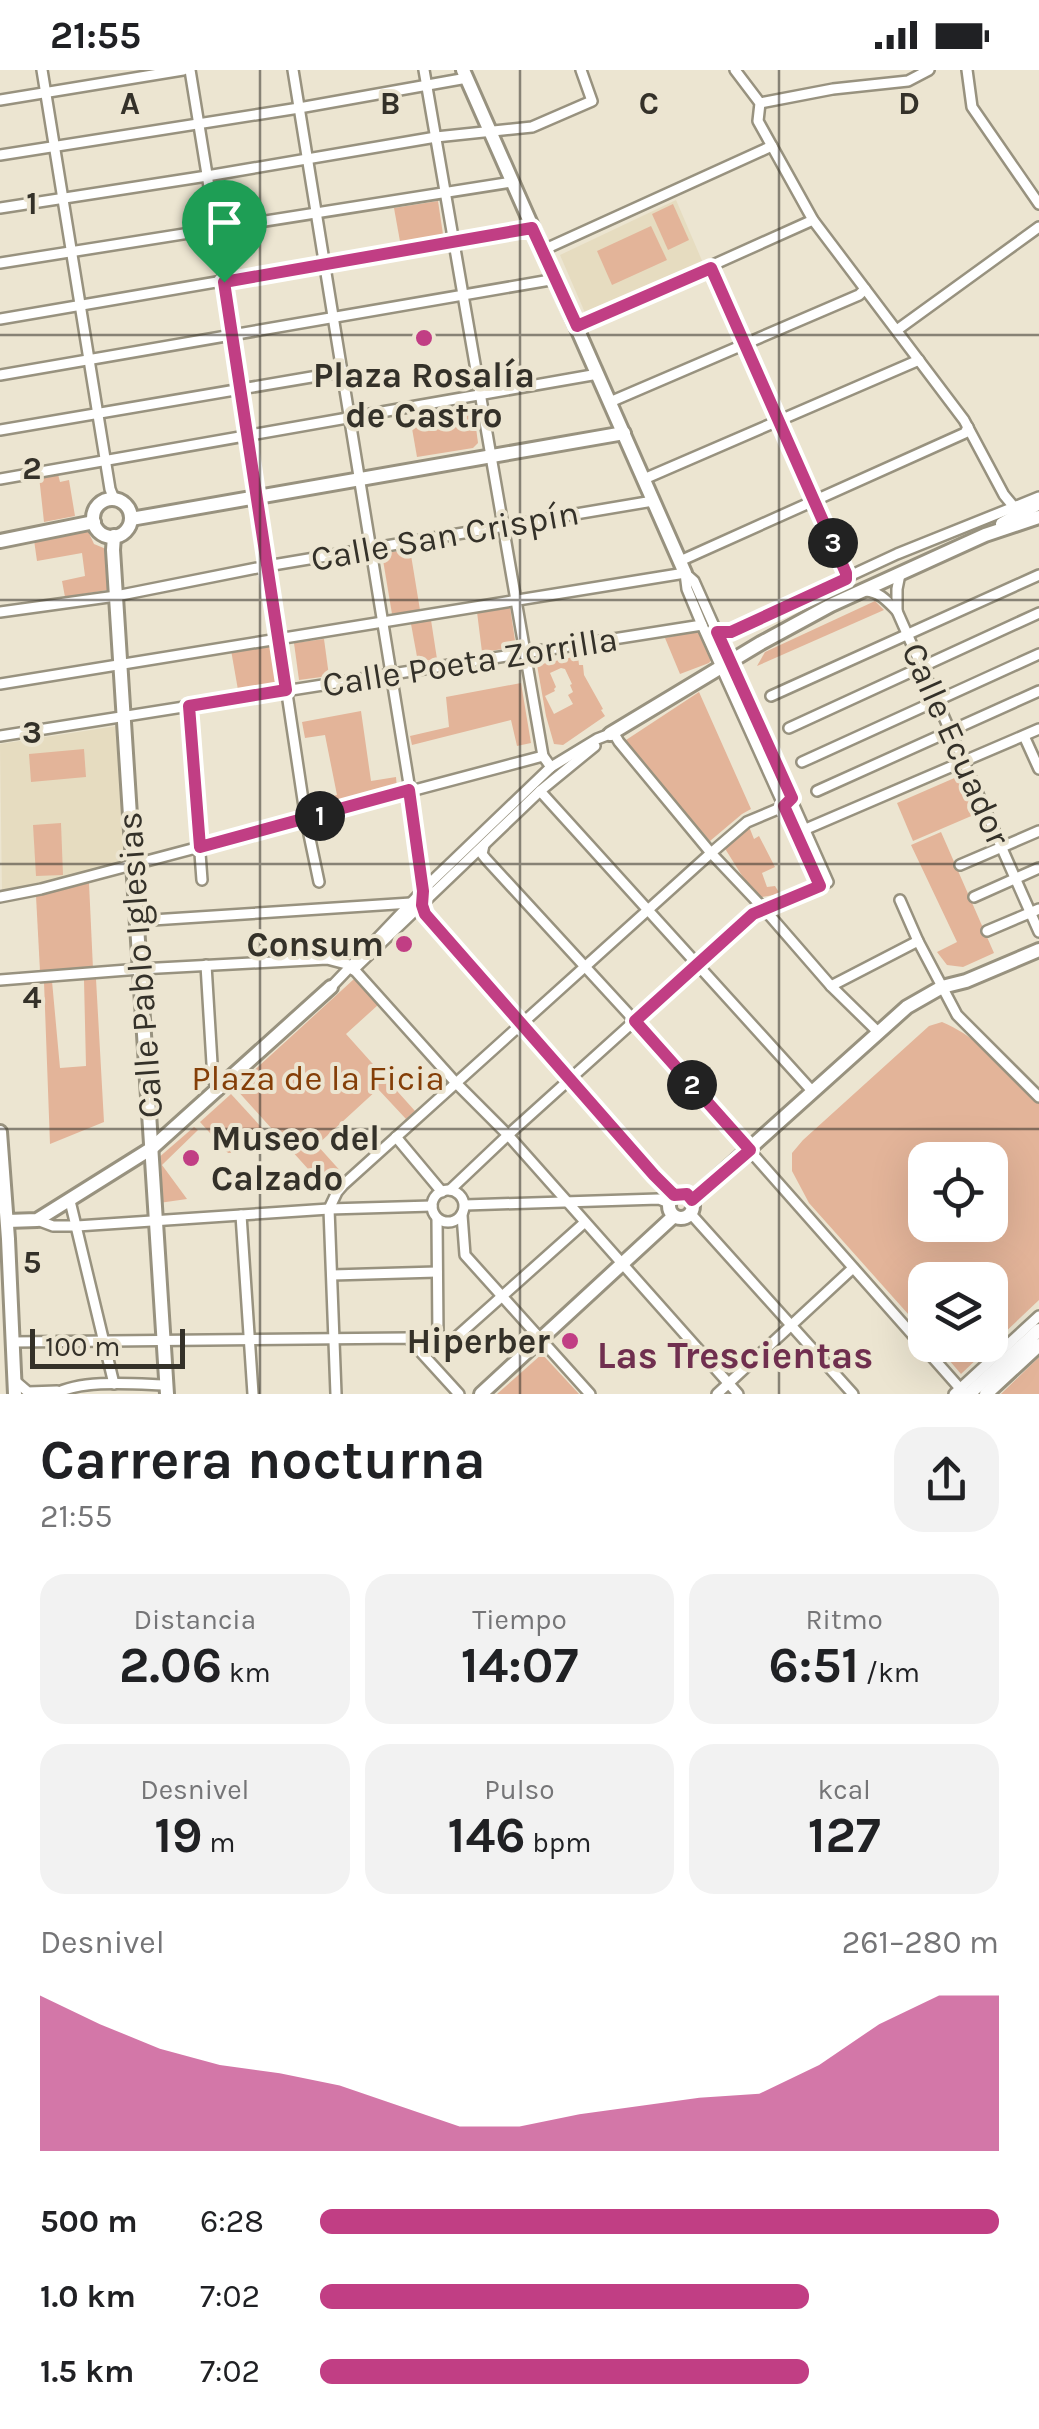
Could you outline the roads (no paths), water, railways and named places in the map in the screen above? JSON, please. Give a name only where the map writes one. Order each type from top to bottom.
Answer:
[{"type":"street","points":[[42,70],[114,499]]},
{"type":"street","points":[[0,100],[186,70],[216,227],[306,820],[319,882]]},
{"type":"street","points":[[293,70],[423,891]]},
{"type":"street","points":[[424,70],[543,756],[551,768]]},
{"type":"street","points":[[0,208],[436,138],[532,127],[592,101],[581,70]]},
{"type":"street","points":[[734,70],[760,104],[758,121],[813,220],[968,427],[1004,496],[1030,512]]},
{"type":"street","points":[[760,104],[833,89],[908,80],[929,70]]},
{"type":"street","points":[[967,70],[972,108],[1039,204]]},
{"type":"street","points":[[0,155],[299,108],[465,74],[683,567],[702,625],[726,664],[824,884],[753,914],[434,1199],[438,1337]]},
{"type":"street","points":[[543,250],[772,146]]},
{"type":"street","points":[[0,263],[512,182]]},
{"type":"street","points":[[577,326],[813,220]]},
{"type":"street","points":[[896,330],[1039,226]]},
{"type":"street","points":[[0,319],[532,228]]},
{"type":"street","points":[[711,268],[846,579]]},
{"type":"street","points":[[0,375],[556,280]]},
{"type":"street","points":[[610,402],[865,289]]},
{"type":"street","points":[[644,479],[919,360]]},
{"type":"street","points":[[0,430],[341,372]]},
{"type":"street","points":[[0,479],[598,374]]},
{"type":"street","points":[[0,684],[517,601],[683,567],[814,501],[965,433],[968,427]]},
{"type":"street","points":[[130,519],[624,433]]},
{"type":"street","points":[[114,499],[124,504],[130,519],[127,528],[114,536],[102,534],[94,522],[95,510],[114,499]]},
{"type":"street","points":[[416,904],[423,891],[551,768],[807,618],[985,535],[1030,512],[1039,500]]},
{"type":"street","name":"Calle San Crispín","points":[[0,612],[116,596],[267,566],[654,501]]},
{"type":"street","points":[[717,632],[731,632],[897,554],[1030,512]]},
{"type":"street","points":[[0,541],[94,522]]},
{"type":"street","name":"Calle Pablo Iglesias","points":[[114,536],[166,1389]]},
{"type":"street","points":[[683,567],[694,581],[717,632],[726,664]]},
{"type":"street","name":"Calle Ecuador","points":[[897,611],[900,572]]},
{"type":"street","points":[[771,696],[1039,575]]},
{"type":"street","name":"Calle Ecuador","points":[[863,590],[883,596],[897,611],[1016,878],[1035,911],[1039,932]]},
{"type":"street","points":[[789,728],[1039,614]]},
{"type":"street","name":"Calle Poeta Zorrilla","points":[[0,736],[702,625]]},
{"type":"street","points":[[802,762],[1039,654]]},
{"type":"street","points":[[817,791],[1039,691]]},
{"type":"street","points":[[189,706],[202,880]]},
{"type":"street","points":[[801,831],[1039,730]]},
{"type":"street","points":[[37,1220],[152,1148],[540,792],[612,733]]},
{"type":"street","points":[[612,733],[711,853],[830,986],[878,1032]]},
{"type":"street","points":[[1024,736],[1039,769]]},
{"type":"street","points":[[0,897],[543,756]]},
{"type":"street","points":[[540,792],[813,1092]]},
{"type":"street","points":[[336,1394],[329,1210],[336,1192],[711,853],[748,822],[788,802]]},
{"type":"street","points":[[960,865],[1039,831]]},
{"type":"street","points":[[484,844],[482,854],[750,1150],[962,1393]]},
{"type":"street","points":[[419,863],[432,871],[452,862]]},
{"type":"street","points":[[974,897],[1039,868]]},
{"type":"street","points":[[900,900],[957,1015],[1038,1093]]},
{"type":"street","points":[[137,920],[416,904]]},
{"type":"street","points":[[416,904],[569,1080],[681,1218],[907,1006],[942,987],[1039,950]]},
{"type":"street","points":[[987,932],[1035,911]]},
{"type":"street","points":[[830,986],[918,941]]},
{"type":"street","points":[[0,980],[327,959],[352,967],[508,1135],[738,1394]]},
{"type":"street","points":[[206,966],[213,1080],[218,1090]]},
{"type":"street","points":[[0,1132],[6,1342],[14,1387],[56,1393],[114,1384],[166,1389]]},
{"type":"street","points":[[396,1137],[446,1191],[460,1195],[463,1252],[590,1394]]},
{"type":"street","points":[[481,1394],[622,1264],[687,1194],[692,1207],[853,1394]]},
{"type":"street","points":[[436,1218],[450,1223],[463,1210],[568,1203],[659,1199],[673,1205]]},
{"type":"street","points":[[70,1201],[114,1384]]},
{"type":"street","points":[[4,1221],[37,1220],[53,1226],[76,1226],[432,1206]]},
{"type":"street","points":[[241,1215],[253,1394]]},
{"type":"street","points":[[416,1348],[426,1339],[453,1340],[584,1223]]},
{"type":"street","points":[[717,1394],[853,1268]]},
{"type":"street","points":[[332,1275],[436,1272]]},
{"type":"street","points":[[962,1393],[1039,1316]]},
{"type":"street","points":[[962,1393],[1039,1330]]},
{"type":"street","points":[[6,1342],[408,1338],[459,1394]]},
{"type":"street","points":[[986,1394],[1039,1345]]},
{"type":"place","name":"Plaza Rosalía de Castro","points":[[424,338]]},
{"type":"place","name":"Consum","points":[[404,944]]},
{"type":"place","name":"Museo del Calzado","points":[[191,1158]]},
{"type":"place","name":"Hiperber","points":[[570,1341]]},
{"type":"district","name":"Las Trescientas","points":[[735,1355]]},
{"type":"park label","name":"Plaza de la Ficia","points":[[318,1078]]}]
